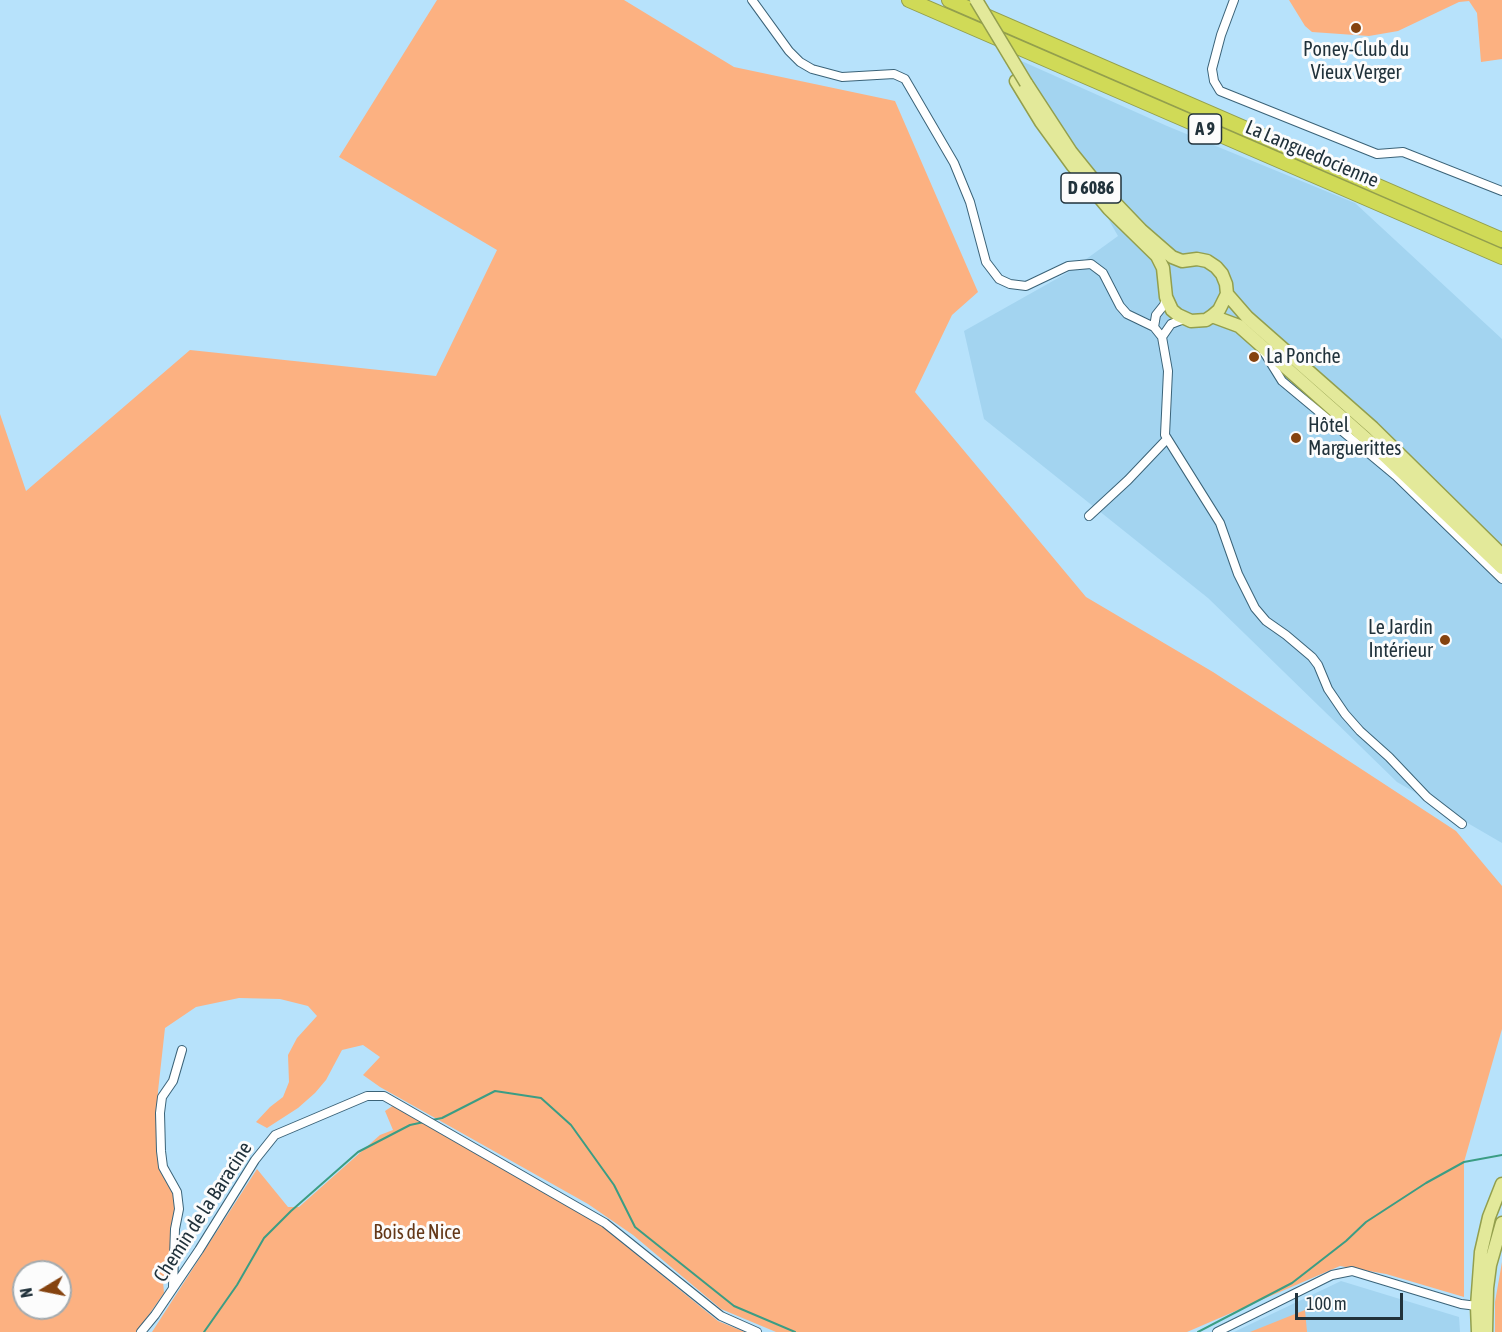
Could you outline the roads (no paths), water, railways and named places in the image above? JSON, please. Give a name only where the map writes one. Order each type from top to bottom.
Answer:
[{"type":"highway","name":"La Languedocienne","points":[[909,0],[1502,257]]},
{"type":"highway","name":"La Languedocienne","points":[[949,0],[1502,240]]},
{"type":"main road","name":"D 6086","points":[[968,0],[1021,82],[1071,152],[1111,200],[1169,254],[1179,260],[1187,261]]},
{"type":"main road","name":"D 6086","points":[[976,0],[1051,136],[1086,183],[1157,256],[1163,268],[1166,293]]},
{"type":"main road","points":[[1197,259],[1207,261],[1222,274],[1226,284],[1227,294],[1219,310],[1212,316],[1198,321],[1184,319],[1173,310],[1166,293],[1166,282],[1173,269],[1187,261],[1197,259]]},
{"type":"main road","points":[[1227,294],[1246,317],[1373,428],[1502,555]]},
{"type":"main road","points":[[1212,316],[1239,326],[1254,339],[1371,443],[1502,568]]},
{"type":"main road","points":[[1478,1332],[1477,1306],[1484,1233],[1502,1184]]},
{"type":"main road","points":[[1486,1332],[1490,1265],[1502,1223]]},
{"type":"street","points":[[752,0],[789,51],[800,62],[812,69],[842,77],[894,74],[904,79],[954,163],[970,202],[986,262],[999,279],[1010,284],[1026,286],[1068,266],[1091,264],[1105,275],[1120,306],[1127,314],[1154,327],[1162,337],[1167,371],[1164,427],[1167,439],[1220,523],[1238,574],[1255,608],[1266,621],[1315,660],[1328,688],[1345,714],[1360,731],[1389,757],[1427,797],[1462,824]]},
{"type":"street","points":[[1234,0],[1212,69],[1214,81],[1220,91],[1377,154],[1403,152],[1502,191]]},
{"type":"street","points":[[1154,327],[1156,315],[1164,305],[1166,293]]},
{"type":"street","points":[[1162,337],[1170,324],[1184,319]]},
{"type":"street","points":[[1254,339],[1282,381],[1396,476],[1502,579]]},
{"type":"street","points":[[1089,516],[1167,439]]},
{"type":"street","points":[[172,1288],[176,1250],[175,1228],[179,1209],[177,1192],[163,1167],[160,1113],[162,1097],[174,1081],[182,1050]]},
{"type":"street","name":"Chemin de la Baracine","points":[[141,1332],[199,1250],[255,1160],[275,1135],[367,1096],[384,1096],[605,1223],[721,1316],[757,1332]]},
{"type":"street","points":[[1217,1332],[1342,1272],[1360,1272],[1461,1304],[1477,1306]]},
{"type":"waterway","points":[[432,1120],[442,1118],[495,1091],[541,1098],[571,1125],[614,1185],[635,1227],[734,1306],[795,1332]]},
{"type":"waterway","points":[[204,1332],[237,1285],[264,1238],[291,1211],[358,1152],[410,1125],[424,1122]]},
{"type":"waterway","points":[[1198,1332],[1292,1283],[1346,1241],[1366,1222],[1426,1183],[1464,1162],[1502,1155]]},
{"type":"place","name":"Poney-Club du Vieux Verger","points":[[1356,28]]},
{"type":"place","name":"La Ponche","points":[[1254,357]]},
{"type":"place","name":"Hôtel Marguerittes","points":[[1296,438]]},
{"type":"place","name":"Le Jardin Intérieur","points":[[1445,640]]},
{"type":"park label","name":"Bois de Nice","points":[[417,1233]]}]
